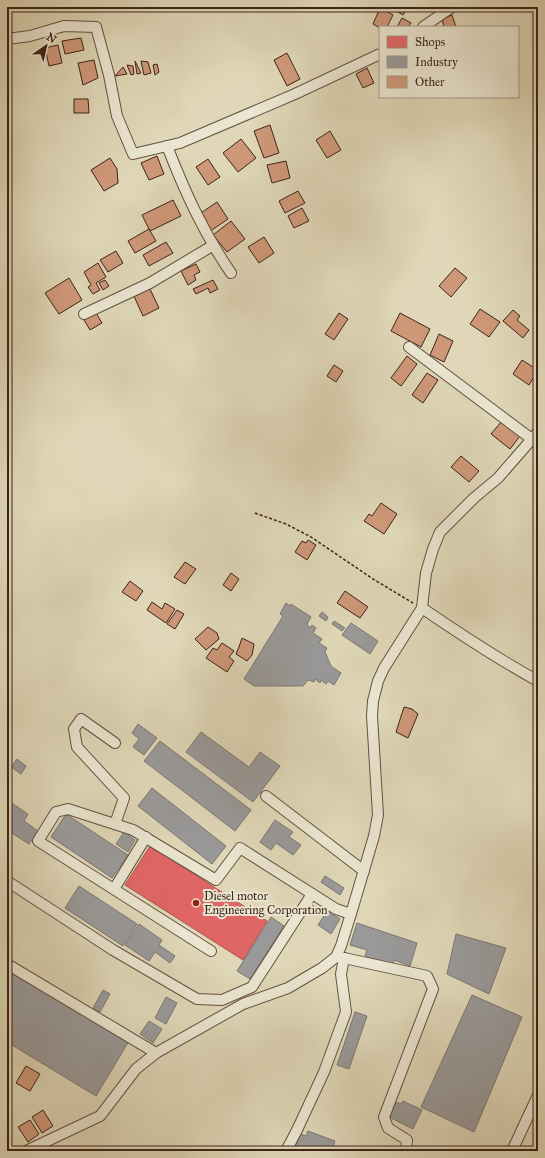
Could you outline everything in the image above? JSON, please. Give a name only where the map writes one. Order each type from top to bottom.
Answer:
[{"type":"street","points":[[424,26],[451,8]]},
{"type":"street","points":[[7,39],[30,36],[64,26],[96,27],[109,75],[117,116],[133,154],[180,143],[295,94],[379,54]]},
{"type":"street","points":[[167,146],[184,187],[212,246],[231,273]]},
{"type":"street","points":[[84,314],[150,283],[212,246]]},
{"type":"street","points":[[286,1151],[298,1130],[324,1072],[346,1012],[341,974],[341,946],[374,836],[378,815],[373,743],[373,701],[378,682],[384,668],[422,608],[426,573],[440,532],[474,498],[498,478],[536,439],[410,347]]},
{"type":"street","points":[[422,608],[468,639],[538,681]]},
{"type":"street","points":[[115,743],[81,719],[74,729],[76,747],[124,798],[115,824]]},
{"type":"street","points":[[266,796],[364,871]]},
{"type":"street","points":[[212,951],[38,841],[56,812],[68,809],[133,830],[216,880],[240,848],[312,894],[336,908],[351,914]]},
{"type":"street","points":[[114,889],[146,838]]},
{"type":"street","points":[[7,881],[113,950],[197,999],[222,1000],[252,987],[312,894]]},
{"type":"street","points":[[26,1151],[43,1147],[100,1116],[136,1069],[156,1053],[243,1004],[288,988],[340,957],[427,976],[434,989],[384,1117],[388,1128],[407,1140],[406,1151]]},
{"type":"street","points":[[7,964],[156,1053]]},
{"type":"street","points":[[512,1151],[538,1095]]},
{"type":"path","points":[[255,513],[286,524],[311,537],[373,580],[422,608]]},
{"type":"building: Shops","name":"Diesel motor Engineering Corporation","points":[[150,846],[267,921],[243,960],[125,885]]},
{"type":"building: Industry","points":[[286,603],[290,606],[291,604],[311,617],[307,624],[310,628],[312,625],[316,628],[313,633],[322,639],[319,643],[327,648],[325,652],[331,666],[341,673],[334,685],[328,681],[326,684],[321,680],[320,683],[315,679],[314,682],[308,680],[303,686],[254,686],[244,679],[283,616],[280,614]]},
{"type":"building: Industry","points":[[322,612],[328,617],[326,621],[319,616]]},
{"type":"building: Industry","points":[[334,621],[345,628],[342,631],[332,624]]},
{"type":"building: Industry","points":[[351,623],[378,641],[370,654],[342,635]]},
{"type":"building: Industry","points":[[138,724],[157,738],[144,755],[133,747],[139,739],[132,733]]},
{"type":"building: Industry","points":[[201,732],[249,767],[260,752],[280,766],[253,802],[186,752]]},
{"type":"building: Industry","points":[[160,741],[251,810],[235,831],[144,761]]},
{"type":"building: Industry","points":[[17,759],[26,766],[21,774],[11,767]]},
{"type":"building: Industry","points":[[152,788],[226,846],[212,864],[138,806]]},
{"type":"building: Industry","points":[[7,800],[28,814],[24,821],[38,831],[29,844],[7,830]]},
{"type":"building: Industry","points":[[66,814],[128,855],[112,878],[51,837]]},
{"type":"building: Industry","points":[[275,820],[293,832],[289,837],[301,845],[293,855],[276,843],[271,850],[260,842]]},
{"type":"building: Industry","points":[[124,832],[135,840],[128,852],[116,844]]},
{"type":"building: Industry","points":[[325,876],[344,888],[340,895],[321,882]]},
{"type":"building: Industry","points":[[79,886],[137,924],[123,946],[65,908]]},
{"type":"building: Industry","points":[[327,911],[340,919],[331,934],[318,925]]},
{"type":"building: Industry","points":[[271,917],[284,926],[250,979],[237,971]]},
{"type":"building: Industry","points":[[357,923],[417,943],[410,966],[394,960],[393,966],[365,956],[367,950],[350,945]]},
{"type":"building: Industry","points":[[139,924],[162,940],[159,945],[175,956],[170,963],[155,952],[149,961],[125,945]]},
{"type":"building: Industry","points":[[456,934],[506,948],[489,994],[447,974]]},
{"type":"building: Industry","points":[[7,967],[129,1041],[96,1096],[7,1042]]},
{"type":"building: Industry","points":[[103,990],[110,994],[100,1012],[93,1008]]},
{"type":"building: Industry","points":[[472,995],[522,1017],[474,1132],[421,1107]]},
{"type":"building: Industry","points":[[166,997],[177,1003],[166,1024],[155,1018]]},
{"type":"building: Industry","points":[[355,1012],[367,1016],[349,1069],[337,1065]]},
{"type":"building: Industry","points":[[149,1021],[162,1029],[153,1043],[140,1034]]},
{"type":"building: Industry","points":[[403,1101],[422,1110],[413,1129],[389,1117],[396,1102],[401,1104]]},
{"type":"building: Industry","points":[[308,1131],[335,1141],[332,1151],[294,1151],[300,1134],[306,1136]]},
{"type":"building: Other","points":[[120,7],[133,7],[122,10]]},
{"type":"building: Other","points":[[390,7],[408,7],[403,15]]},
{"type":"building: Other","points":[[380,8],[393,15],[388,26],[379,26],[379,27],[373,24]]},
{"type":"building: Other","points":[[452,15],[456,26],[444,26],[442,19]]},
{"type":"building: Other","points":[[402,18],[411,23],[409,26],[398,26]]},
{"type":"building: Other","points":[[81,38],[84,50],[65,54],[62,41]]},
{"type":"building: Other","points":[[58,45],[62,63],[49,66],[45,48]]},
{"type":"building: Other","points":[[287,53],[300,79],[287,86],[274,60]]},
{"type":"building: Other","points":[[94,60],[98,78],[83,85],[78,63]]},
{"type":"building: Other","points":[[135,61],[141,73],[137,74]]},
{"type":"building: Other","points":[[141,61],[148,62],[151,73],[144,75]]},
{"type":"building: Other","points":[[157,64],[159,72],[155,75],[153,65]]},
{"type":"building: Other","points":[[127,65],[133,66],[134,74],[131,75]]},
{"type":"building: Other","points":[[123,67],[127,74],[115,76]]},
{"type":"building: Other","points":[[367,68],[374,83],[363,88],[356,74]]},
{"type":"building: Other","points":[[74,99],[88,99],[89,113],[74,113]]},
{"type":"building: Other","points":[[270,125],[279,153],[264,158],[254,131]]},
{"type":"building: Other","points":[[330,131],[341,150],[327,158],[316,140]]},
{"type":"building: Other","points":[[241,139],[256,158],[238,172],[223,153]]},
{"type":"building: Other","points":[[157,156],[164,174],[149,180],[141,163]]},
{"type":"building: Other","points":[[110,158],[117,169],[118,183],[104,191],[91,170]]},
{"type":"building: Other","points":[[208,159],[220,177],[208,185],[196,167]]},
{"type":"building: Other","points":[[286,161],[290,178],[272,183],[267,165]]},
{"type":"building: Other","points":[[298,191],[305,203],[285,213],[279,201]]},
{"type":"building: Other","points":[[173,200],[181,216],[150,231],[142,215]]},
{"type":"building: Other","points":[[217,202],[228,219],[209,232],[198,215]]},
{"type":"building: Other","points":[[302,208],[309,221],[294,228],[288,216]]},
{"type":"building: Other","points":[[231,221],[245,239],[227,252],[213,235]]},
{"type":"building: Other","points":[[149,229],[156,241],[135,253],[128,241]]},
{"type":"building: Other","points":[[264,237],[274,253],[259,263],[248,247]]},
{"type":"building: Other","points":[[166,242],[173,253],[149,266],[143,255]]},
{"type":"building: Other","points":[[116,251],[123,263],[108,272],[100,260]]},
{"type":"building: Other","points":[[98,263],[106,277],[96,283],[100,290],[93,294],[88,287],[91,285],[84,272]]},
{"type":"building: Other","points":[[196,264],[200,272],[194,275],[196,280],[188,285],[181,271]]},
{"type":"building: Other","points":[[455,268],[467,278],[451,297],[439,286]]},
{"type":"building: Other","points":[[69,278],[82,300],[59,314],[45,293]]},
{"type":"building: Other","points":[[105,280],[109,286],[103,290],[99,283]]},
{"type":"building: Other","points":[[213,280],[218,289],[210,293],[208,288],[196,294],[193,289]]},
{"type":"building: Other","points":[[149,287],[159,308],[143,316],[133,294]]},
{"type":"building: Other","points":[[480,309],[500,322],[489,337],[470,324]]},
{"type":"building: Other","points":[[513,310],[520,316],[517,320],[529,330],[523,338],[503,321]]},
{"type":"building: Other","points":[[96,313],[102,323],[90,330],[84,320]]},
{"type":"building: Other","points":[[339,313],[348,319],[334,340],[325,334]]},
{"type":"building: Other","points":[[400,313],[430,329],[421,347],[391,331]]},
{"type":"building: Other","points":[[439,334],[453,341],[444,362],[430,355]]},
{"type":"building: Other","points":[[407,356],[417,364],[401,386],[391,378]]},
{"type":"building: Other","points":[[522,360],[538,370],[529,385],[513,374]]},
{"type":"building: Other","points":[[334,365],[343,371],[336,382],[327,376]]},
{"type":"building: Other","points":[[7,371],[11,374],[12,380],[7,382]]},
{"type":"building: Other","points":[[427,373],[438,380],[423,403],[412,395]]},
{"type":"building: Other","points":[[502,421],[520,436],[510,449],[491,434]]},
{"type":"building: Other","points":[[461,456],[479,471],[469,482],[451,467]]},
{"type":"building: Other","points":[[381,503],[397,514],[384,534],[364,521],[369,514],[372,516]]},
{"type":"building: Other","points":[[308,540],[316,545],[307,560],[295,552],[302,541],[306,543]]},
{"type":"building: Other","points":[[185,562],[196,569],[185,584],[174,577]]},
{"type":"building: Other","points":[[231,573],[239,579],[231,591],[223,585]]},
{"type":"building: Other","points":[[130,581],[143,591],[136,601],[122,592]]},
{"type":"building: Other","points":[[345,591],[368,607],[360,618],[337,603]]},
{"type":"building: Other","points":[[152,602],[162,609],[165,603],[175,609],[166,623],[147,610]]},
{"type":"building: Other","points":[[177,610],[184,614],[175,629],[167,624]]},
{"type":"building: Other","points":[[208,627],[217,633],[219,639],[206,650],[195,639]]},
{"type":"building: Other","points":[[242,638],[254,644],[252,655],[247,661],[236,654]]},
{"type":"building: Other","points":[[222,643],[234,651],[229,657],[234,661],[227,672],[206,658],[213,648],[217,650]]},
{"type":"building: Other","points":[[404,707],[412,709],[418,714],[408,738],[396,732]]},
{"type":"building: Other","points":[[26,1066],[40,1074],[30,1091],[16,1083]]},
{"type":"building: Other","points":[[43,1110],[53,1126],[42,1133],[32,1117]]},
{"type":"building: Other","points":[[30,1120],[39,1134],[28,1142],[18,1127]]},
{"type":"place","name":"Diesel motor Engineering Corporation","points":[[196,903]]}]
